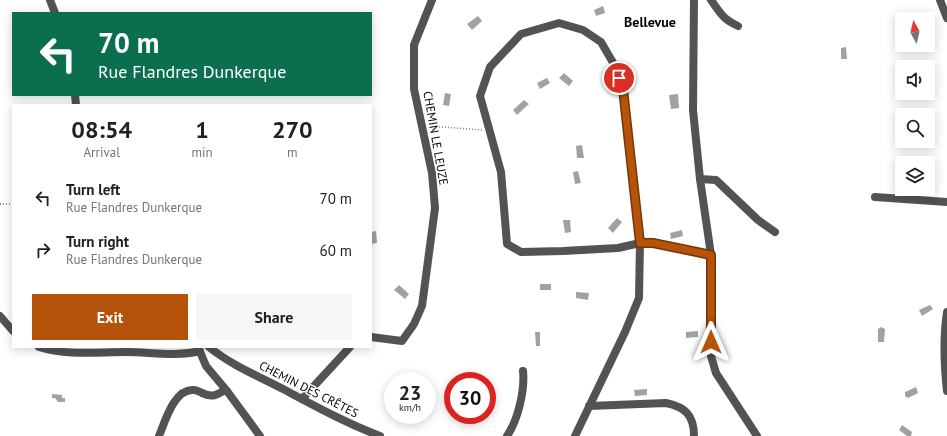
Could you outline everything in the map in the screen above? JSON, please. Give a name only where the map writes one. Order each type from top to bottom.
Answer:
[{"type":"street","points":[[50,0],[55,12]]},
{"type":"street","name":"CHEMIN LE LEUZE","points":[[372,337],[402,341],[414,324],[422,306],[435,208],[432,173],[414,89],[414,45],[432,0]]},
{"type":"street","points":[[694,0],[693,110],[700,179],[711,255],[711,356],[716,373],[757,436]]},
{"type":"street","points":[[711,0],[722,17],[738,26]]},
{"type":"street","points":[[940,0],[947,18]]},
{"type":"street","points":[[575,436],[625,332],[638,298],[640,243],[623,89],[615,66],[601,42],[583,30],[559,23],[521,34],[490,67],[480,96],[501,172],[507,244],[521,252],[618,248],[640,243],[653,243],[711,255]]},
{"type":"street","points":[[700,179],[716,180],[758,220],[775,232]]},
{"type":"street","points":[[875,197],[947,202]]},
{"type":"street","points":[[947,312],[944,332],[947,391]]},
{"type":"street","points":[[0,316],[12,330]]},
{"type":"street","points":[[44,348],[62,352],[81,353],[124,352],[180,354],[199,348],[206,366],[227,391],[260,436]]},
{"type":"street","name":"CHEMIN DES CRÊTES","points":[[209,348],[220,356],[356,427],[380,436]]},
{"type":"street","points":[[302,399],[349,348]]},
{"type":"street","points":[[507,436],[511,430],[521,400],[524,378],[523,371]]},
{"type":"street","points":[[159,436],[173,402],[184,392],[194,390],[206,395],[214,396],[225,390],[227,391]]},
{"type":"street","points":[[589,406],[666,403],[678,406],[686,412],[692,420],[694,436]]},
{"type":"path","points":[[422,126],[490,130]]},
{"type":"path","points":[[0,204],[12,204]]},
{"type":"shaded area","points":[[603,6],[605,13],[596,16],[594,10]]},
{"type":"shaded area","points":[[478,16],[482,21],[472,30],[467,24]]},
{"type":"shaded area","points":[[846,47],[847,59],[841,59],[841,48]]},
{"type":"shaded area","points":[[564,73],[573,81],[569,86],[559,78]]},
{"type":"shaded area","points":[[547,78],[550,83],[540,89],[537,83]]},
{"type":"shaded area","points":[[445,93],[451,94],[449,106],[443,105]]},
{"type":"shaded area","points":[[678,94],[679,108],[671,109],[669,95]]},
{"type":"shaded area","points":[[524,100],[529,104],[517,115],[513,110]]},
{"type":"shaded area","points":[[582,145],[584,158],[577,158],[576,146]]},
{"type":"shaded area","points":[[578,171],[581,183],[575,184],[573,172]]},
{"type":"shaded area","points":[[617,218],[622,222],[613,233],[608,228]]},
{"type":"shaded area","points":[[563,220],[570,220],[571,232],[565,233]]},
{"type":"shaded area","points":[[682,230],[683,236],[671,239],[670,233]]},
{"type":"shaded area","points":[[376,231],[377,243],[372,244],[372,232]]},
{"type":"shaded area","points":[[540,284],[551,284],[551,290],[540,290]]},
{"type":"shaded area","points":[[399,285],[409,294],[405,299],[394,290]]},
{"type":"shaded area","points":[[576,292],[589,293],[588,300],[576,298]]},
{"type":"shaded area","points":[[930,305],[933,309],[922,316],[919,310]]},
{"type":"shaded area","points":[[881,327],[885,329],[884,342],[878,342],[878,329]]},
{"type":"shaded area","points":[[698,331],[698,337],[686,338],[686,332]]},
{"type":"shaded area","points":[[535,332],[540,332],[540,346],[536,346]]},
{"type":"shaded area","points":[[916,387],[918,393],[908,398],[905,396],[905,392]]},
{"type":"shaded area","points":[[647,389],[647,395],[635,396],[634,390]]},
{"type":"shaded area","points":[[52,394],[62,395],[62,398],[65,398],[65,402],[58,402],[55,398],[52,398]]},
{"type":"shaded area","points":[[902,425],[912,432],[911,436],[907,436],[899,430]]},
{"type":"district","name":"Bellevue","points":[[650,22]]},
{"type":"route","points":[[619,78],[623,89],[640,243],[653,243],[711,255],[711,342]]}]
